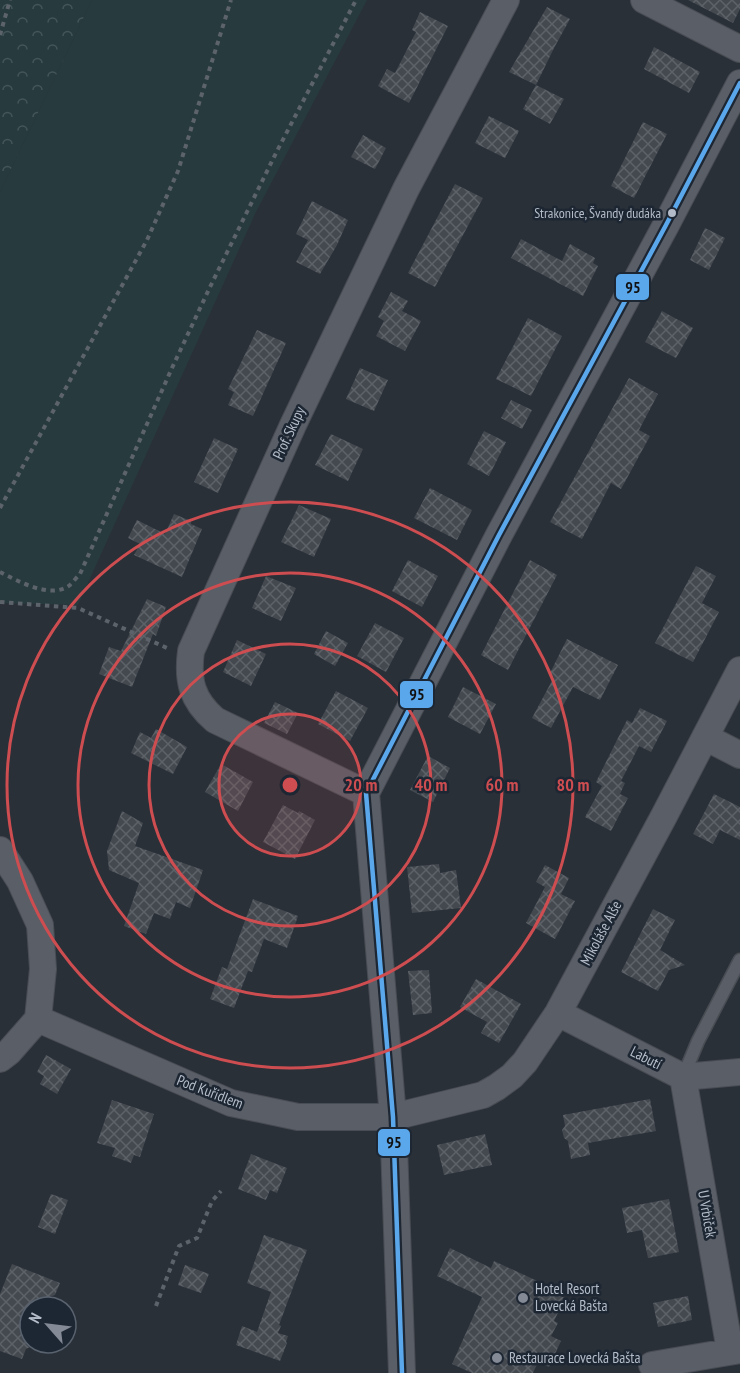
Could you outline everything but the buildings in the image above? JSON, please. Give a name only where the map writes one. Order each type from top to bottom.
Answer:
[{"type":"street","name":"Prof. Skupy","points":[[366,793],[215,720],[199,704],[191,686],[188,668],[191,651],[293,425],[406,189],[506,0]]},
{"type":"street","points":[[644,0],[740,49]]},
{"type":"street","points":[[402,1373],[393,1117],[366,793],[499,535],[740,83]]},
{"type":"street","name":"Mikoláše Alše","points":[[393,1117],[483,1095],[512,1076],[525,1062],[558,1013],[740,670]]},
{"type":"street","points":[[705,737],[740,755]]},
{"type":"street","points":[[0,850],[20,881],[40,925],[43,969],[38,1019],[0,1059]]},
{"type":"street","name":"Labutí","points":[[558,1013],[683,1077]]},
{"type":"street","name":"Pod Kuřidlem","points":[[38,1019],[231,1103],[298,1117],[393,1117]]},
{"type":"street","points":[[683,1077],[740,1072]]},
{"type":"street","name":"U Vrbiček","points":[[683,1077],[735,1351]]},
{"type":"street","points":[[651,1365],[735,1351]]},
{"type":"lane","points":[[683,1077],[698,1041],[740,960]]},
{"type":"path","points":[[0,35],[10,0]]},
{"type":"path","points":[[0,508],[163,207],[178,171],[231,0]]},
{"type":"path","points":[[0,572],[46,591],[60,590],[70,585],[80,574],[210,287],[277,151],[356,0]]},
{"type":"path","points":[[0,602],[78,608],[190,658]]},
{"type":"path","points":[[156,1306],[179,1246],[197,1238],[212,1201],[221,1191]]},
{"type":"green space","points":[[0,0],[92,0],[0,192]]},
{"type":"green space","points":[[92,0],[367,0],[255,214],[78,605],[0,603],[0,192]]},
{"type":"transit line","name":"95","points":[[402,1373],[393,1117],[366,793],[499,535],[740,83]]},
{"type":"place","name":"Strakonice, Švandy dudáka","points":[[672,213]]},
{"type":"place","name":"Hotel Resort Lovecká Bašta","points":[[523,1298]]},
{"type":"place","name":"Restaurace Lovecká Bašta","points":[[497,1358]]}]
